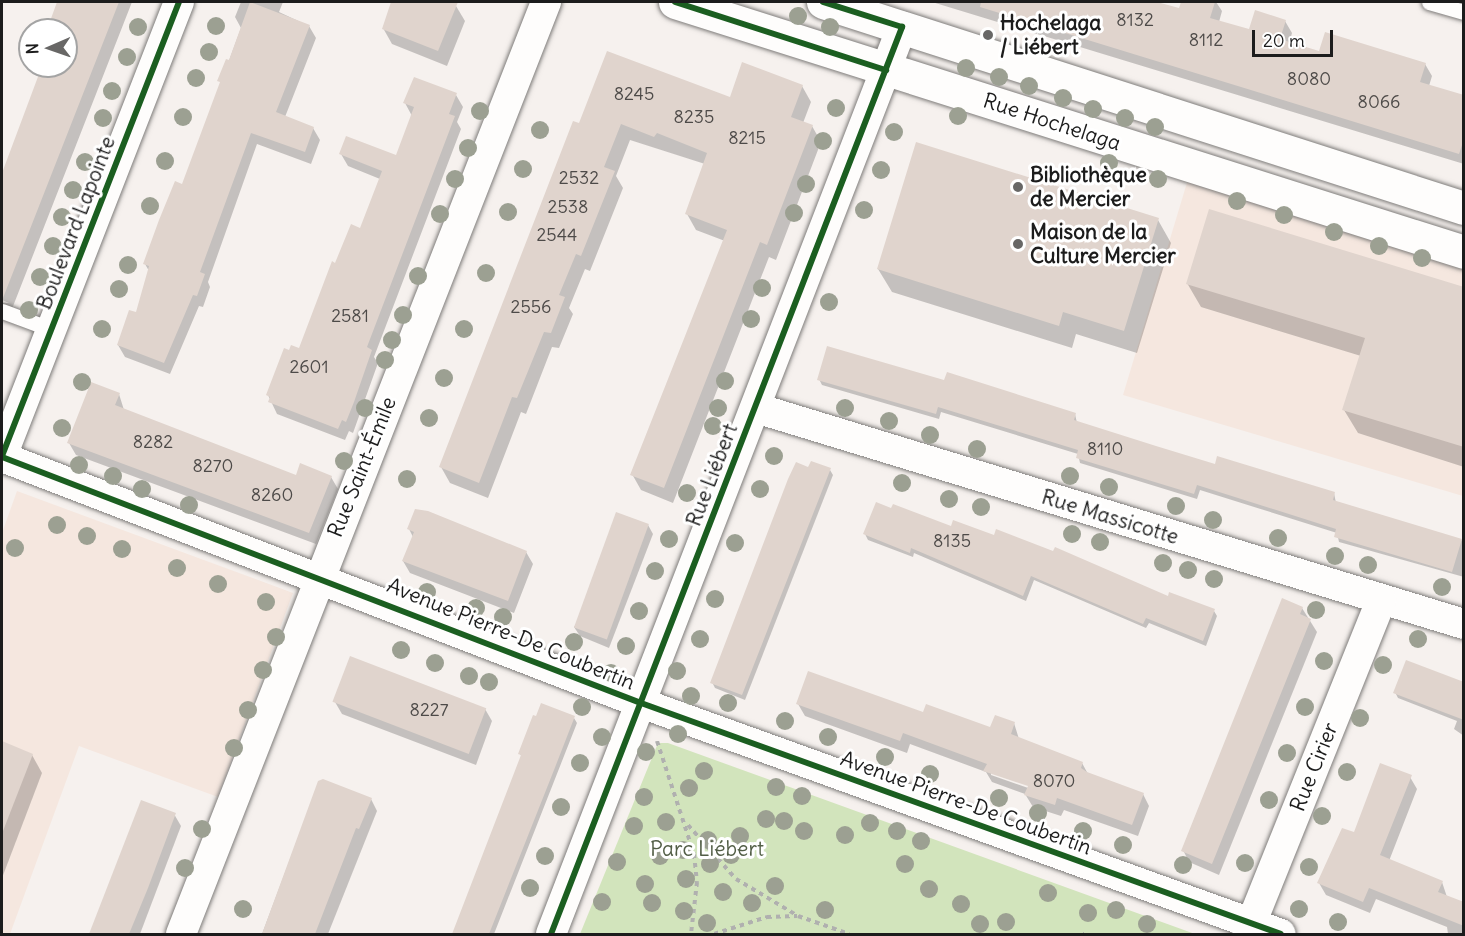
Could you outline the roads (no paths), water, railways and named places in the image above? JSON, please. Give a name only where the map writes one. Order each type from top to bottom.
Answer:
[{"type":"main road","name":"Rue Hochelaga","points":[[675,2],[1464,252]]},
{"type":"main road","points":[[823,2],[1464,208]]},
{"type":"street","name":"Boulevard Lapointe","points":[[2,456],[179,2]]},
{"type":"street","name":"Rue Saint-Émile","points":[[181,934],[319,576],[546,2]]},
{"type":"street","name":"Rue Liébert","points":[[551,934],[902,27]]},
{"type":"street","name":"Rue Massicotte","points":[[756,408],[1464,624]]},
{"type":"street","name":"Avenue Pierre-De Coubertin","points":[[2,456],[319,576],[641,703],[1250,929],[1281,934]]},
{"type":"street","name":"Rue Cirier","points":[[1250,929],[1381,600]]},
{"type":"lane","points":[[1429,2],[1464,12]]},
{"type":"lane","points":[[2,311],[53,330]]},
{"type":"place","name":"Hochelaga / Liébert","points":[[988,35]]},
{"type":"place","name":"Bibliothèque de Mercier","points":[[1018,187]]},
{"type":"place","name":"Maison de la Culture Mercier","points":[[1018,244]]},
{"type":"park label","name":"Parc Liébert","points":[[707,849]]}]
